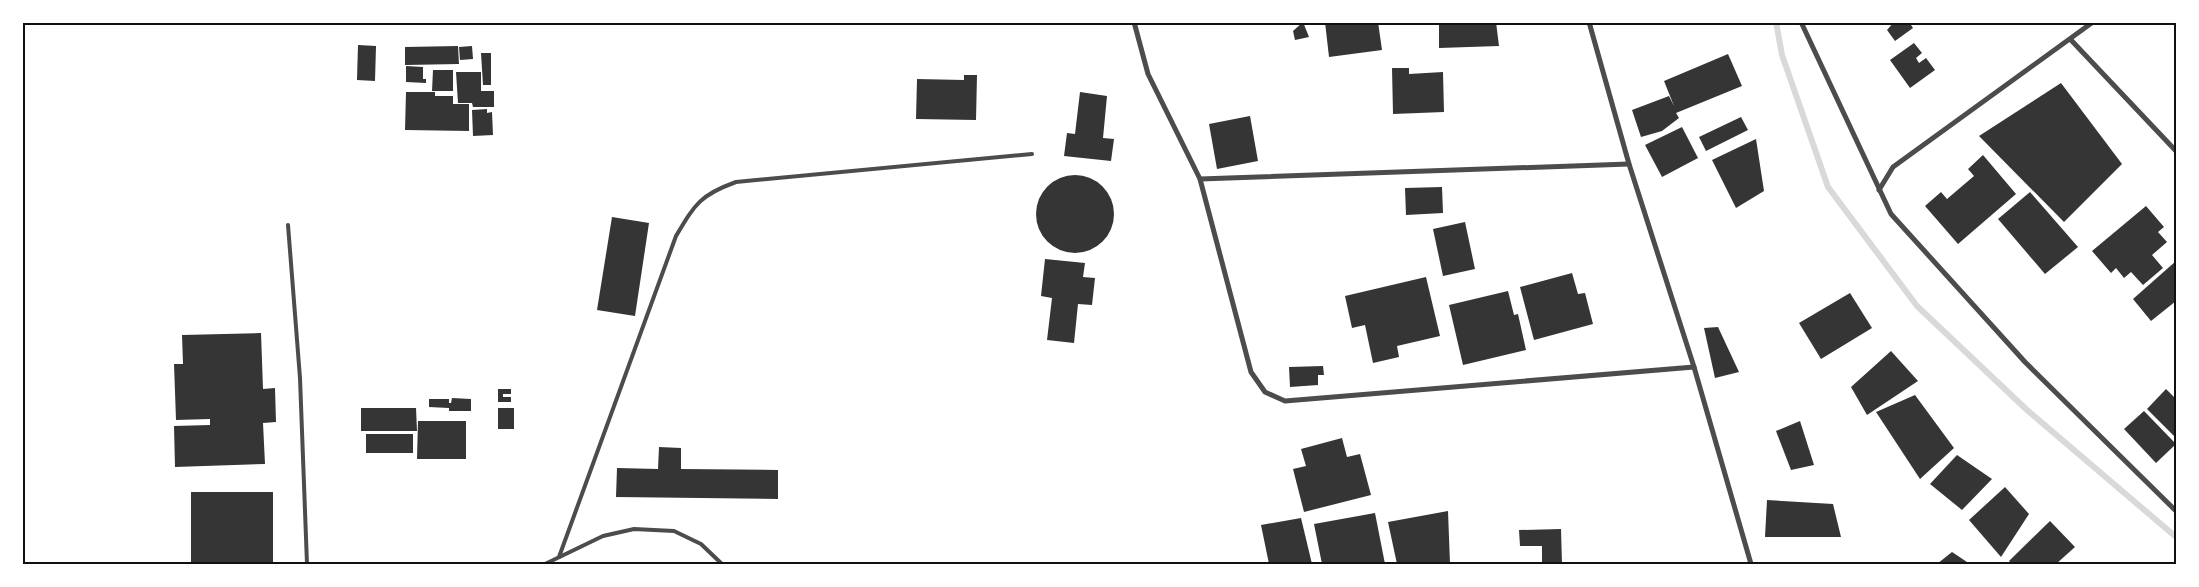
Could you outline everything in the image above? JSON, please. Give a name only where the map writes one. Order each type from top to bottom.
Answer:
[{"type":"street","points":[[1134,22],[1148,74],[1200,179],[1251,372],[1265,392],[1285,401],[1694,367]]},
{"type":"street","points":[[1589,22],[1629,164],[1694,367],[1750,564]]},
{"type":"street","points":[[1800,22],[1891,214],[2024,362],[2176,511]]},
{"type":"street","points":[[1879,190],[1893,167],[2071,40],[2093,22]]},
{"type":"street","points":[[2071,40],[2176,151]]},
{"type":"street","points":[[1200,179],[1629,164]]},
{"type":"lane","points":[[559,557],[676,236],[692,209],[712,191],[736,182],[1032,154]]},
{"type":"lane","points":[[288,225],[300,378],[307,564]]},
{"type":"lane","points":[[545,564],[604,536],[634,529],[674,531],[701,544],[722,564]]},
{"type":"building","points":[[1303,22],[1309,37],[1295,40],[1293,31]]},
{"type":"building","points":[[1325,22],[1378,22],[1382,50],[1329,57]]},
{"type":"building","points":[[1439,22],[1496,22],[1499,46],[1439,48]]},
{"type":"building","points":[[1894,22],[1909,22],[1913,28],[1895,41],[1887,30]]},
{"type":"building","points":[[1914,43],[1922,53],[1916,58],[1919,63],[1926,58],[1935,70],[1910,88],[1890,60]]},
{"type":"building","points":[[358,45],[376,46],[375,81],[357,80]]},
{"type":"building","points":[[458,46],[459,64],[405,65],[405,47]]},
{"type":"building","points":[[472,46],[473,59],[460,60],[459,47]]},
{"type":"building","points":[[481,53],[491,53],[491,85],[483,85]]},
{"type":"building","points":[[1728,54],[1742,86],[1676,113],[1679,118],[1662,131],[1641,137],[1632,110],[1669,96],[1674,106],[1664,81]]},
{"type":"building","points":[[406,66],[423,67],[423,79],[426,79],[426,83],[406,82]]},
{"type":"building","points":[[1392,68],[1409,68],[1409,74],[1443,72],[1444,112],[1393,114]]},
{"type":"building","points":[[433,70],[453,70],[453,91],[432,91]]},
{"type":"building","points":[[456,72],[481,72],[481,91],[494,91],[494,107],[473,107],[472,103],[458,103]]},
{"type":"building","points":[[964,75],[977,75],[976,120],[916,119],[917,79],[964,80]]},
{"type":"building","points":[[2061,83],[2122,164],[2064,222],[1979,136]]},
{"type":"building","points":[[406,92],[435,92],[435,96],[453,96],[453,104],[469,104],[469,131],[405,130]]},
{"type":"building","points":[[1080,92],[1107,96],[1103,138],[1114,139],[1111,161],[1064,156],[1067,133],[1075,134]]},
{"type":"building","points":[[487,109],[487,113],[492,112],[493,135],[473,136],[472,110]]},
{"type":"building","points":[[1250,116],[1258,161],[1217,169],[1209,124]]},
{"type":"building","points":[[1741,117],[1748,130],[1706,151],[1699,137]]},
{"type":"building","points":[[1682,127],[1698,158],[1662,177],[1645,145]]},
{"type":"building","points":[[1756,139],[1764,191],[1736,208],[1712,160]]},
{"type":"building","points":[[1983,155],[2016,194],[1958,244],[1925,206],[1941,192],[1947,199],[1974,176],[1968,169]]},
{"type":"building","points":[[1075,175],[1090,178],[1102,187],[1111,199],[1114,214],[1111,229],[1102,241],[1090,250],[1075,253],[1060,250],[1048,241],[1039,229],[1036,214],[1039,199],[1048,187],[1060,178]]},
{"type":"building","points":[[1442,187],[1443,213],[1406,215],[1405,188]]},
{"type":"building","points":[[2030,192],[2078,247],[2045,274],[1998,219]]},
{"type":"building","points":[[2146,206],[2164,227],[2158,232],[2167,242],[2152,255],[2163,268],[2143,285],[2131,272],[2124,278],[2116,268],[2111,273],[2092,251]]},
{"type":"building","points":[[612,217],[649,223],[635,316],[597,310]]},
{"type":"building","points":[[1465,222],[1475,269],[1443,276],[1433,229]]},
{"type":"building","points":[[1045,259],[1085,263],[1083,277],[1095,278],[1092,305],[1078,304],[1074,343],[1047,340],[1052,298],[1041,296]]},
{"type":"building","points":[[2176,261],[2176,301],[2151,321],[2133,299]]},
{"type":"building","points":[[1572,273],[1578,294],[1585,293],[1593,324],[1534,340],[1520,287]]},
{"type":"building","points":[[1426,277],[1440,336],[1397,346],[1399,357],[1373,363],[1365,325],[1352,328],[1345,296]]},
{"type":"building","points":[[1508,291],[1514,315],[1518,314],[1526,350],[1463,365],[1449,305]]},
{"type":"building","points":[[1850,293],[1872,328],[1821,359],[1799,323]]},
{"type":"building","points":[[1718,327],[1739,372],[1715,378],[1704,328]]},
{"type":"building","points":[[261,333],[263,389],[275,388],[276,422],[263,423],[265,464],[175,467],[174,426],[210,425],[210,419],[176,420],[174,364],[183,364],[182,335]]},
{"type":"building","points":[[1891,351],[1918,381],[1867,415],[1851,387]]},
{"type":"building","points":[[1323,366],[1324,375],[1318,375],[1318,385],[1290,387],[1289,367]]},
{"type":"building","points":[[498,389],[511,389],[511,394],[503,394],[503,397],[511,397],[511,402],[498,402]]},
{"type":"building","points":[[2166,389],[2176,399],[2176,438],[2147,409]]},
{"type":"building","points":[[1915,395],[1954,448],[1920,479],[1876,412]]},
{"type":"building","points":[[452,398],[471,399],[471,411],[449,411],[449,408],[429,407],[429,399],[449,399],[449,403],[451,403]]},
{"type":"building","points":[[361,408],[416,408],[417,431],[361,431]]},
{"type":"building","points":[[498,408],[514,408],[514,429],[498,429]]},
{"type":"building","points":[[2144,411],[2176,444],[2156,463],[2124,429]]},
{"type":"building","points":[[418,421],[466,421],[466,459],[417,459]]},
{"type":"building","points":[[1800,421],[1814,465],[1791,470],[1776,431]]},
{"type":"building","points":[[366,434],[413,434],[413,453],[366,453]]},
{"type":"building","points":[[1342,438],[1347,457],[1360,454],[1371,495],[1304,512],[1293,469],[1306,466],[1301,449]]},
{"type":"building","points":[[659,447],[681,448],[681,469],[778,470],[778,499],[616,497],[617,468],[658,469]]},
{"type":"building","points":[[1957,455],[1992,479],[1962,510],[1930,484]]},
{"type":"building","points":[[2005,487],[2029,514],[2001,557],[1969,520]]},
{"type":"building","points":[[191,492],[273,492],[273,564],[191,564]]},
{"type":"building","points":[[1767,500],[1833,504],[1841,537],[1765,537]]},
{"type":"building","points":[[1448,511],[1450,564],[1397,564],[1388,522]]},
{"type":"building","points":[[1375,513],[1385,564],[1322,564],[1314,524]]},
{"type":"building","points":[[1301,518],[1312,564],[1269,564],[1261,525]]},
{"type":"building","points":[[2050,521],[2075,547],[2056,564],[2012,564],[2009,561]]},
{"type":"building","points":[[1561,529],[1562,564],[1542,564],[1542,546],[1520,546],[1519,530]]},
{"type":"building","points":[[1952,552],[1970,564],[1937,564]]},
{"type":"waterway","points":[[1776,22],[1782,55],[1828,187],[1917,306],[2027,410],[2176,537]]}]
